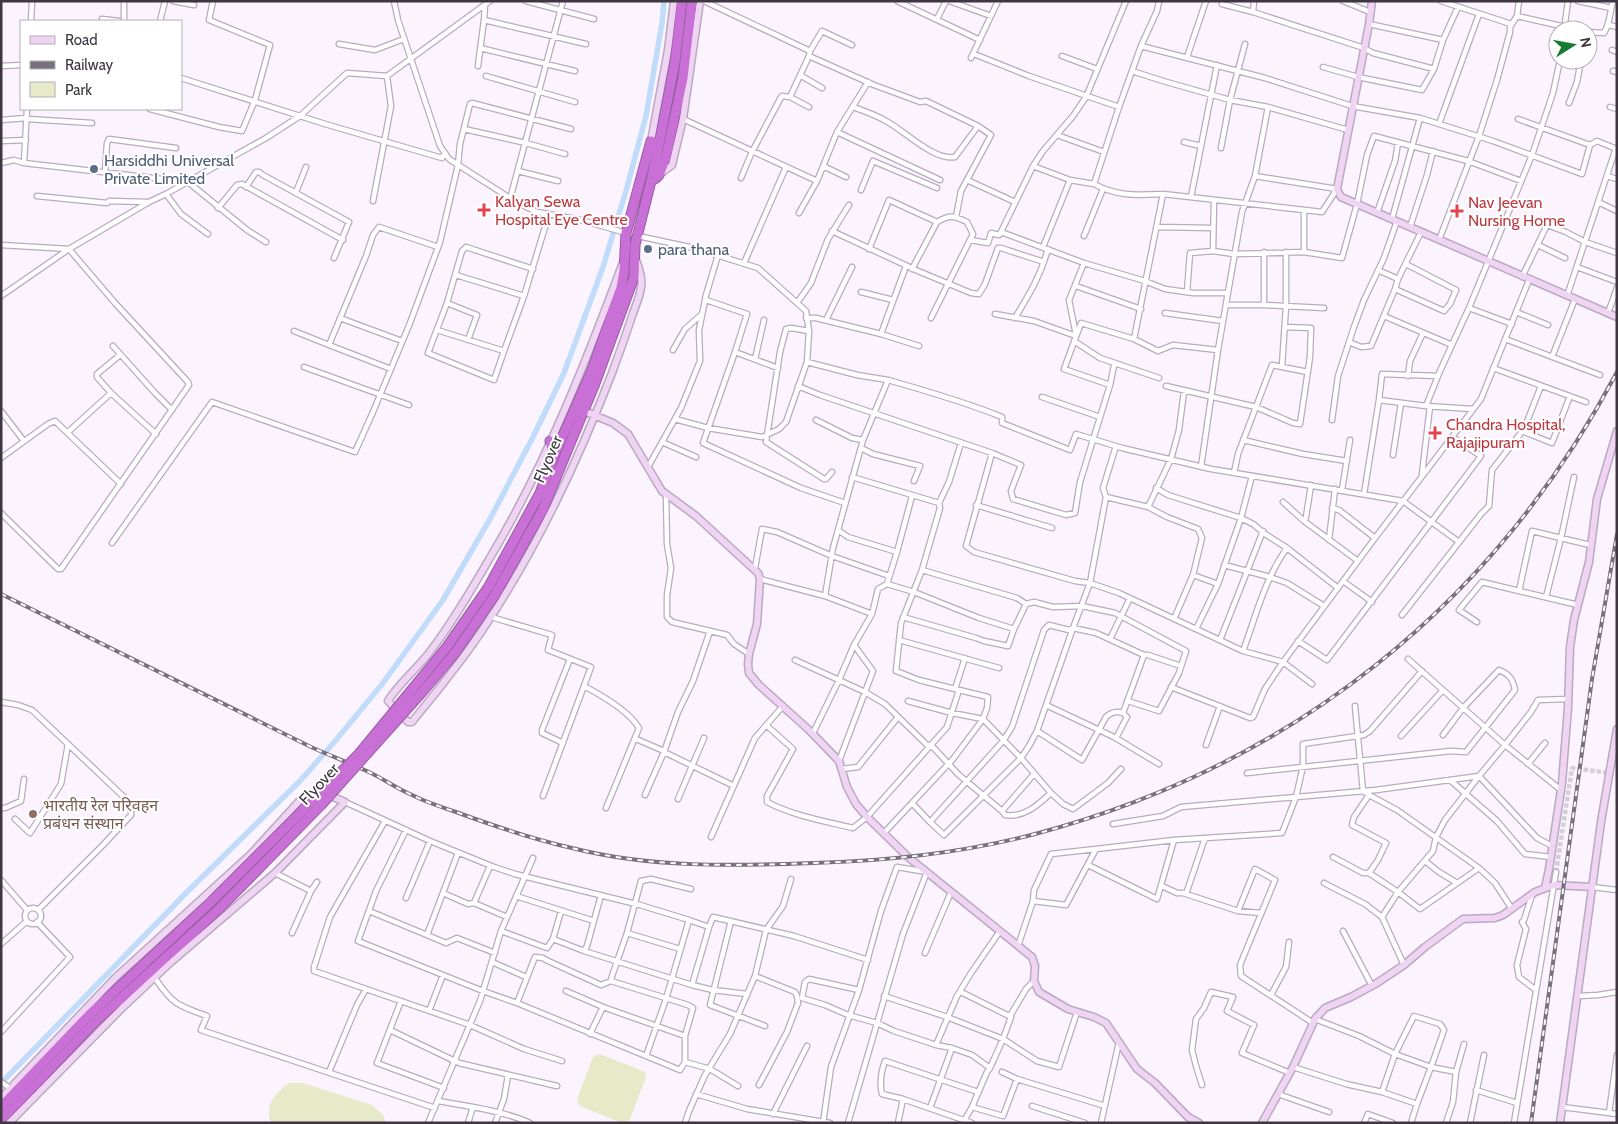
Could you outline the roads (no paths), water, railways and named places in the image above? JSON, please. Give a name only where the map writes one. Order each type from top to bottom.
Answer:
[{"type":"highway","points":[[655,142],[674,62],[682,1]]},
{"type":"highway","points":[[651,180],[660,175],[666,157],[683,78],[692,1]]},
{"type":"highway","name":"Flyover","points":[[1,1120],[96,1021],[219,909],[321,805],[455,653],[495,595],[543,509],[564,461],[634,277],[636,235],[651,180],[655,142]]},
{"type":"highway","name":"Flyover","points":[[1,1106],[73,1027],[212,901],[358,755],[447,647],[488,588],[540,493],[554,456],[592,370],[621,288],[626,233],[655,142]]},
{"type":"highway","points":[[580,376],[592,370]]},
{"type":"highway","points":[[550,441],[554,456]]},
{"type":"street","points":[[31,20],[32,1]]},
{"type":"street","points":[[124,1],[124,20]]},
{"type":"street","points":[[160,20],[165,1]]},
{"type":"street","points":[[173,1],[194,5]]},
{"type":"street","points":[[154,110],[242,131],[255,101],[270,44],[209,20],[213,1]]},
{"type":"street","points":[[394,1],[404,39],[440,146],[449,159],[510,199],[537,212],[581,220],[626,233]]},
{"type":"street","points":[[1,296],[69,249],[149,202],[266,138],[300,116],[347,73],[387,76],[490,1]]},
{"type":"street","points":[[526,1],[594,19]]},
{"type":"street","points":[[510,199],[563,1]]},
{"type":"street","points":[[655,142],[674,1]]},
{"type":"street","points":[[660,175],[672,165],[683,119],[700,1]]},
{"type":"street","points":[[704,1],[868,82],[920,102],[926,102],[978,126],[991,135],[961,191],[956,217]]},
{"type":"street","points":[[897,1],[980,40]]},
{"type":"street","points":[[937,20],[948,1],[991,16]]},
{"type":"street","points":[[998,1],[972,56],[1119,107]]},
{"type":"street","points":[[970,240],[988,243],[991,233],[999,235],[1001,232],[1033,166],[1086,97],[1096,69],[1126,1]]},
{"type":"street","points":[[1094,184],[1141,46],[1158,11],[1159,1]]},
{"type":"street","points":[[1187,57],[1206,1]]},
{"type":"street","points":[[1222,1],[1222,4],[1253,12],[1364,48],[1373,53],[1434,69]]},
{"type":"street","points":[[1253,12],[1254,1]]},
{"type":"street","points":[[1343,1],[1370,12]]},
{"type":"street","points":[[1033,166],[1070,180],[1094,184],[1107,191],[1132,195],[1164,194],[1322,212],[1337,189],[1372,1]]},
{"type":"street","points":[[1441,1],[1511,24]]},
{"type":"street","points":[[1439,240],[1479,136],[1497,80],[1511,24],[1517,16],[1519,1]]},
{"type":"street","points":[[1565,20],[1568,1]]},
{"type":"street","points":[[1578,1],[1611,8]]},
{"type":"street","points":[[1598,33],[1604,33],[1609,25],[1613,1]]},
{"type":"street","points":[[478,66],[485,5]]},
{"type":"street","points":[[1323,67],[1358,77],[1422,90],[1434,69],[1442,40],[1458,7]]},
{"type":"street","points":[[1439,124],[1479,14]]},
{"type":"street","points":[[1517,16],[1548,24]]},
{"type":"street","points":[[484,20],[553,38],[586,44]]},
{"type":"street","points":[[1369,24],[1442,40]]},
{"type":"street","points":[[1609,25],[1617,27]]},
{"type":"street","points":[[790,97],[822,31],[852,45]]},
{"type":"street","points":[[339,44],[375,50],[404,39]]},
{"type":"street","points":[[1221,148],[1230,100],[1245,44]]},
{"type":"street","points":[[1141,46],[1238,70],[1352,106],[1420,118],[1479,136],[1582,174],[1590,145],[1597,141],[1617,148],[1568,296]]},
{"type":"street","points":[[480,48],[575,71]]},
{"type":"street","points":[[1062,56],[1096,69]]},
{"type":"street","points":[[1191,197],[1217,65]]},
{"type":"street","points":[[1,66],[20,66]]},
{"type":"street","points":[[1422,476],[1428,406],[1438,376],[1469,308],[1532,155],[1553,93],[1558,70]]},
{"type":"street","points":[[1569,103],[1579,70]]},
{"type":"street","points":[[1132,71],[1163,82],[1230,100],[1268,107],[1348,130]]},
{"type":"street","points":[[800,75],[822,88]]},
{"type":"street","points":[[373,201],[391,106],[387,76]]},
{"type":"street","points":[[486,76],[575,102]]},
{"type":"street","points":[[182,78],[442,158],[445,153]]},
{"type":"street","points":[[798,213],[817,181],[837,132],[868,82]]},
{"type":"street","points":[[741,178],[780,98],[782,96],[790,97],[809,107]]},
{"type":"street","points":[[112,543],[212,402],[355,452],[391,369],[438,247],[458,165],[460,144],[470,104],[571,129]]},
{"type":"street","points":[[853,107],[886,121],[924,147],[948,158],[956,157],[978,126]]},
{"type":"street","points":[[1201,466],[1234,254],[1242,212],[1255,176],[1268,107]]},
{"type":"street","points":[[1610,107],[1617,109]]},
{"type":"street","points":[[24,163],[27,110]]},
{"type":"street","points":[[1,120],[27,118],[92,123]]},
{"type":"street","points":[[1332,420],[1338,376],[1364,300],[1378,270],[1395,220],[1420,118]]},
{"type":"street","points":[[683,119],[817,181]]},
{"type":"street","points":[[1518,119],[1590,145]]},
{"type":"street","points":[[464,129],[565,154]]},
{"type":"street","points":[[837,132],[940,180]]},
{"type":"street","points":[[1057,135],[1104,152]]},
{"type":"street","points":[[1187,292],[1190,254],[1194,252],[1234,254],[1304,252],[1342,258],[1357,204],[1366,155],[1374,136],[1433,151],[1521,182]]},
{"type":"street","points":[[105,172],[107,143],[109,139],[176,148]]},
{"type":"street","points":[[1,141],[26,140]]},
{"type":"street","points":[[1184,142],[1201,146]]},
{"type":"street","points":[[1377,212],[1395,161],[1398,142]]},
{"type":"street","points":[[861,190],[878,150]]},
{"type":"street","points":[[1410,227],[1433,151]]},
{"type":"street","points":[[1,163],[14,160],[24,163],[188,182],[218,208],[266,242]]},
{"type":"street","points":[[873,161],[937,188]]},
{"type":"street","points":[[823,166],[846,177]]},
{"type":"street","points":[[296,192],[306,167]]},
{"type":"street","points":[[744,263],[786,167]]},
{"type":"street","points":[[518,171],[558,181]]},
{"type":"street","points":[[246,187],[256,172],[259,172],[350,222],[334,258]]},
{"type":"street","points":[[1255,176],[1337,189]]},
{"type":"street","points":[[1607,176],[1617,179]]},
{"type":"street","points":[[967,180],[1015,202]]},
{"type":"street","points":[[1015,318],[1035,285],[1070,180]]},
{"type":"street","points":[[218,208],[237,185],[242,184],[343,240]]},
{"type":"street","points":[[1084,236],[1103,189]]},
{"type":"street","points":[[1337,189],[1341,196],[1357,204],[1617,317]]},
{"type":"street","points":[[166,194],[181,214],[208,234]]},
{"type":"street","points":[[1134,339],[1164,194]]},
{"type":"street","points":[[37,196],[107,203],[109,201],[149,202]]},
{"type":"street","points":[[869,249],[889,200],[937,222]]},
{"type":"street","points":[[1212,252],[1214,200]]},
{"type":"street","points":[[1598,202],[1617,211]]},
{"type":"street","points":[[797,303],[811,283],[832,231],[848,205]]},
{"type":"street","points":[[1304,210],[1304,252]]},
{"type":"street","points":[[533,268],[466,247],[462,251],[447,304],[428,353],[494,380],[524,296],[533,268],[549,214]]},
{"type":"street","points":[[912,269],[937,222],[946,216],[956,217],[967,222],[973,234],[931,318]]},
{"type":"street","points":[[1171,687],[1250,718],[1253,717],[1265,689],[1298,641],[1481,399],[1512,324],[1526,278],[1547,225],[1585,242],[1617,252]]},
{"type":"street","points":[[329,345],[377,228],[382,227],[438,247]]},
{"type":"street","points":[[1157,227],[1213,228]]},
{"type":"street","points":[[832,231],[912,269],[971,293],[979,294],[985,284],[998,248],[1044,262]]},
{"type":"street","points":[[1001,232],[1164,289],[1187,292],[1228,293]]},
{"type":"street","points":[[1349,342],[1361,347],[1371,346],[1398,279],[1421,232]]},
{"type":"street","points":[[636,235],[694,248],[758,268],[806,311],[809,331],[807,362],[786,422],[780,428],[762,437],[708,428],[675,419]]},
{"type":"street","points":[[1,245],[69,249],[109,297],[188,382],[188,387],[61,569],[58,569],[1,513]]},
{"type":"street","points":[[1538,245],[1565,258]]},
{"type":"street","points":[[625,258],[580,376],[528,488],[492,554],[454,616],[432,649],[388,701],[408,722],[412,722],[447,679],[491,617],[525,561],[565,485],[596,416],[620,354],[641,287],[642,279],[634,251]]},
{"type":"street","points":[[1264,252],[1264,305]]},
{"type":"street","points":[[1282,366],[1286,306],[1286,252]]},
{"type":"street","points":[[648,467],[681,408],[700,361],[699,330],[706,296],[718,255]]},
{"type":"street","points":[[1075,338],[1069,300],[1084,262]]},
{"type":"street","points":[[1395,289],[1444,311],[1450,304],[1456,290],[1406,264]]},
{"type":"street","points":[[881,334],[906,266]]},
{"type":"street","points":[[826,320],[852,267]]},
{"type":"street","points":[[1577,267],[1617,282]]},
{"type":"street","points":[[1378,270],[1398,279]]},
{"type":"street","points":[[456,275],[524,296]]},
{"type":"street","points":[[1076,286],[1141,308]]},
{"type":"street","points":[[1608,313],[1617,288]]},
{"type":"street","points":[[861,292],[893,300]]},
{"type":"street","points":[[1552,357],[1575,299]]},
{"type":"street","points":[[706,300],[747,314],[703,443],[802,488],[845,504]]},
{"type":"street","points":[[447,304],[477,315],[468,340]]},
{"type":"street","points":[[1226,305],[1324,308]]},
{"type":"street","points":[[1469,308],[1512,324]]},
{"type":"street","points":[[1516,312],[1548,325]]},
{"type":"street","points":[[673,350],[685,329],[702,313]]},
{"type":"street","points":[[1164,313],[1223,321]]},
{"type":"street","points":[[995,314],[1034,321],[1075,338],[1100,358],[1159,378]]},
{"type":"street","points":[[1384,316],[1452,345]]},
{"type":"street","points":[[340,318],[402,341]]},
{"type":"street","points":[[806,318],[826,320],[919,346]]},
{"type":"street","points":[[755,359],[764,320]]},
{"type":"street","points":[[1110,385],[1064,368],[1081,323],[1134,339],[1158,351],[1173,345],[1218,350]]},
{"type":"street","points":[[1166,386],[1256,407],[1293,423],[1300,424],[1308,372],[1311,328],[1285,327]]},
{"type":"street","points":[[809,331],[786,329],[780,352],[766,442],[824,479],[832,472]]},
{"type":"street","points":[[437,330],[504,351]]},
{"type":"street","points":[[294,331],[391,369]]},
{"type":"street","points":[[1408,376],[1410,361],[1423,333]]},
{"type":"street","points":[[1505,339],[1600,376]]},
{"type":"street","points":[[113,346],[172,410]]},
{"type":"street","points":[[735,352],[778,368]]},
{"type":"street","points":[[120,355],[96,375],[111,393],[156,434]]},
{"type":"street","points":[[807,362],[857,375],[888,380],[943,395],[982,409],[1002,418],[1002,423],[1070,450],[1076,434],[1116,446],[1234,473],[1403,501],[1459,542]]},
{"type":"street","points":[[1234,473],[1238,454],[1272,365],[1308,372]]},
{"type":"street","points":[[798,386],[874,414],[992,453],[1021,465],[1011,491],[1013,499],[1066,515],[1075,513],[1080,482],[1110,385],[1114,366]]},
{"type":"street","points":[[304,367],[410,406]]},
{"type":"street","points":[[1493,368],[1586,402]]},
{"type":"street","points":[[1364,494],[1382,374],[1438,376]]},
{"type":"street","points":[[825,596],[832,556],[852,477],[863,440],[888,380]]},
{"type":"street","points":[[1402,615],[1480,514],[1489,506],[1492,470],[1522,431],[1541,386]]},
{"type":"street","points":[[1148,507],[1171,459],[1179,430],[1184,391]]},
{"type":"street","points":[[68,432],[111,393]]},
{"type":"street","points":[[1522,431],[1552,443],[1570,396]]},
{"type":"street","points":[[1042,397],[1100,417]]},
{"type":"street","points":[[1379,400],[1473,409]]},
{"type":"street","points":[[1393,455],[1401,403]]},
{"type":"street","points":[[1,411],[24,441]]},
{"type":"street","points":[[584,411],[613,423],[628,434],[662,491],[696,516],[755,568],[760,579],[757,624],[749,654],[749,672],[759,685],[813,733],[839,761],[847,787],[856,804],[867,817],[908,857],[1032,957],[1035,966],[1034,981],[1039,992],[1068,1009],[1106,1024],[1137,1069],[1155,1083],[1188,1118],[1199,1123]]},
{"type":"street","points":[[816,420],[852,438],[863,440]]},
{"type":"street","points":[[2,456],[53,421],[57,422],[68,432],[121,484]]},
{"type":"street","points":[[1545,888],[1561,790],[1570,648],[1589,562],[1597,499],[1617,431]]},
{"type":"street","points":[[1298,641],[1327,660],[1372,602],[1481,456],[1452,437]]},
{"type":"street","points":[[1243,440],[1303,454],[1346,461]]},
{"type":"street","points":[[1342,490],[1350,440]]},
{"type":"street","points":[[662,442],[696,457]]},
{"type":"street","points":[[884,833],[948,764],[983,719],[987,708],[988,697],[919,680],[896,672],[903,617],[922,570],[940,508],[939,503],[949,482],[961,443]]},
{"type":"street","points":[[912,803],[944,835],[1021,758],[1029,746],[1037,731],[1090,583],[1106,497],[1103,488],[1116,446]]},
{"type":"street","points":[[861,448],[873,454],[920,466],[914,481]]},
{"type":"street","points":[[992,453],[966,546],[974,552],[1075,581],[1090,583],[1130,598],[1243,651],[1283,662],[1312,684]]},
{"type":"street","points":[[1196,629],[1218,584],[1241,518],[1252,476]]},
{"type":"street","points":[[852,477],[939,503]]},
{"type":"street","points":[[1546,597],[1574,477]]},
{"type":"street","points":[[1304,521],[1311,485]]},
{"type":"street","points":[[1156,488],[1168,495],[1241,518],[1253,524],[1338,588]]},
{"type":"street","points":[[1329,540],[1335,489]]},
{"type":"street","points":[[666,494],[667,544],[671,568],[667,595],[667,617],[672,622],[727,635],[734,644],[749,654]]},
{"type":"street","points":[[813,733],[854,645],[872,614],[878,590],[887,584],[912,496]]},
{"type":"street","points":[[1106,497],[1148,507],[1167,517],[1198,529],[1202,538],[1193,575],[1174,619]]},
{"type":"street","points":[[1283,502],[1304,521],[1358,560]]},
{"type":"street","points":[[976,505],[1052,528]]},
{"type":"street","points":[[1332,508],[1339,510],[1375,538]]},
{"type":"street","points":[[755,568],[762,530],[777,532],[832,556],[889,576]]},
{"type":"street","points":[[838,530],[848,537],[897,552]]},
{"type":"street","points":[[1220,640],[1263,531]]},
{"type":"street","points":[[1519,591],[1532,531],[1590,545]]},
{"type":"street","points":[[1243,651],[1270,577],[1287,548]]},
{"type":"street","points":[[1224,565],[1287,583],[1324,606]]},
{"type":"street","points":[[922,570],[1017,598],[1026,604],[1034,602],[1053,607],[1082,606],[1115,613],[1186,651],[1181,666],[1159,711],[1128,701]]},
{"type":"street","points":[[1193,575],[1218,584]]},
{"type":"street","points":[[760,579],[825,596],[872,614]]},
{"type":"street","points":[[1343,581],[1372,602]]},
{"type":"street","points":[[1477,622],[1459,610],[1482,582],[1578,605]]},
{"type":"street","points":[[887,584],[1014,629]]},
{"type":"street","points":[[1110,639],[1130,598]]},
{"type":"street","points":[[903,617],[984,641],[1008,646],[1026,604]]},
{"type":"street","points":[[491,617],[552,635],[548,650],[591,667],[543,796]]},
{"type":"street","points":[[930,822],[1003,741],[1012,727],[1044,630],[1049,625],[1069,630],[1073,628],[1096,633],[1144,655],[1181,666]]},
{"type":"street","points":[[645,795],[664,752],[678,712],[693,680],[710,631]]},
{"type":"street","points":[[899,640],[1000,668]]},
{"type":"street","points":[[839,761],[873,671],[854,645]]},
{"type":"street","points":[[1123,713],[1144,655]]},
{"type":"street","points":[[766,725],[793,749],[767,796],[767,802],[782,810],[853,828],[867,817],[948,728],[965,658]]},
{"type":"street","points":[[563,743],[542,733],[542,730],[570,659]]},
{"type":"street","points":[[1408,659],[1505,745],[1561,790]]},
{"type":"street","points":[[795,660],[865,692],[885,704],[927,745],[931,745],[966,781],[1002,811],[1003,814],[1007,816],[1034,809],[1052,793]]},
{"type":"street","points":[[1247,773],[1303,766],[1466,752],[1515,690],[1514,682],[1508,674],[1499,670],[1463,708],[1443,735]]},
{"type":"street","points":[[1018,946],[1033,901],[1034,890],[1051,854],[1174,840],[1282,832],[1296,797],[1303,766],[1303,744],[1359,736],[1370,731],[1422,671]]},
{"type":"street","points":[[584,686],[610,702],[636,723],[639,728],[606,808]]},
{"type":"street","points":[[1401,736],[1443,690]]},
{"type":"street","points":[[1382,917],[1398,892],[1432,851],[1436,837],[1445,820],[1531,712],[1538,700],[1568,699]]},
{"type":"street","points":[[908,701],[983,719],[1052,793],[1063,804],[1073,809],[1108,783],[1121,769]]},
{"type":"street","points":[[1,702],[32,710],[126,799],[131,807],[131,815],[38,910]]},
{"type":"street","points":[[1046,705],[1116,738],[1159,764]]},
{"type":"street","points":[[711,837],[756,738],[783,706]]},
{"type":"street","points":[[1206,745],[1220,706]]},
{"type":"street","points":[[1355,706],[1363,791]]},
{"type":"street","points":[[1037,731],[1082,760],[1106,717],[1118,711],[1127,717],[1116,738]]},
{"type":"street","points":[[842,769],[858,768],[898,717]]},
{"type":"street","points":[[1560,1123],[1592,887],[1608,781],[1615,755],[1617,729]]},
{"type":"street","points":[[636,738],[730,784]]},
{"type":"street","points":[[678,799],[704,738]]},
{"type":"street","points":[[1528,764],[1545,743]]},
{"type":"street","points":[[15,819],[30,833],[61,784],[68,744]]},
{"type":"street","points":[[1002,811],[1034,774]]},
{"type":"street","points":[[1369,873],[1386,843],[1352,825],[1354,817],[1369,793],[1479,776]]},
{"type":"street","points":[[1479,776],[1537,838],[1552,846]]},
{"type":"street","points":[[1,808],[21,801],[24,779]]},
{"type":"street","points":[[1450,780],[1497,821],[1525,854],[1551,857]]},
{"type":"street","points":[[1608,781],[1617,782]]},
{"type":"street","points":[[1,1098],[73,1027],[115,978],[251,854],[302,798],[310,792],[317,791],[345,802],[490,866],[525,877],[635,904],[709,927]]},
{"type":"street","points":[[1113,824],[1163,816],[1181,807],[1363,791],[1397,810],[1479,868],[1495,883],[1512,908]]},
{"type":"street","points":[[9,1123],[96,1034],[171,962],[275,873],[345,802]]},
{"type":"street","points":[[385,821],[330,917],[314,971],[470,1025],[524,1050],[562,1061]]},
{"type":"street","points":[[406,830],[376,891],[358,941],[483,991],[517,1002],[680,1070],[685,1062],[685,1036],[693,1008],[688,1005],[611,981],[601,985],[543,958],[536,957],[517,1002]]},
{"type":"street","points":[[1186,894],[1205,838]]},
{"type":"street","points":[[1088,865],[1157,899],[1174,840]]},
{"type":"street","points":[[406,898],[430,841]]},
{"type":"street","points":[[1033,901],[1066,905],[1096,849]]},
{"type":"street","points":[[427,934],[458,853]]},
{"type":"street","points":[[1333,857],[1363,873],[1369,873],[1420,909],[1479,868]]},
{"type":"street","points":[[428,1123],[483,991],[501,930],[533,858]]},
{"type":"street","points":[[1425,861],[1457,883]]},
{"type":"street","points":[[474,903],[490,866]]},
{"type":"street","points":[[823,1122],[831,1067],[859,990],[881,911],[897,868],[927,872]]},
{"type":"street","points":[[1238,911],[1254,869],[1275,880],[1240,965],[1241,976],[1314,1021],[1359,1036],[1395,1054],[1431,1067],[1456,1072]]},
{"type":"street","points":[[848,1123],[903,934],[927,872]]},
{"type":"street","points":[[1514,1123],[1556,872]]},
{"type":"street","points":[[275,873],[312,892]]},
{"type":"street","points":[[686,1123],[696,1094],[705,1075],[730,1034],[755,976],[766,930],[783,906],[791,878]]},
{"type":"street","points":[[611,981],[627,933],[641,881],[651,879],[690,888]]},
{"type":"street","points":[[1,880],[27,910]]},
{"type":"street","points":[[292,933],[317,882]]},
{"type":"street","points":[[1324,883],[1365,904],[1382,917],[1404,965]]},
{"type":"street","points":[[1262,1123],[1291,1070],[1314,1021],[1325,1008],[1372,986],[1404,965],[1425,946],[1463,918],[1495,918],[1532,895],[1554,885],[1617,890]]},
{"type":"street","points":[[1162,886],[1177,893],[1186,894],[1238,911],[1261,914]]},
{"type":"street","points":[[925,953],[952,892]]},
{"type":"street","points":[[443,893],[468,904],[474,903],[508,917]]},
{"type":"street","points":[[584,952],[601,895]]},
{"type":"street","points":[[1532,895],[1522,922],[1526,929],[1517,965],[1519,977],[1536,990]]},
{"type":"street","points":[[516,896],[561,912],[594,921]]},
{"type":"street","points":[[27,910],[31,908],[38,910]]},
{"type":"street","points":[[27,910],[25,918],[27,921]]},
{"type":"street","points":[[27,921],[30,923],[37,922],[40,919],[38,910]]},
{"type":"street","points":[[369,911],[427,934],[446,944],[457,938],[495,953]]},
{"type":"street","points":[[501,930],[547,948],[553,939],[561,912]]},
{"type":"street","points":[[692,985],[713,917],[810,940],[868,960]]},
{"type":"street","points":[[646,1056],[666,999],[688,920]]},
{"type":"street","points":[[1,944],[27,921]]},
{"type":"street","points":[[1,1032],[70,957],[37,922]]},
{"type":"street","points":[[731,922],[710,1005],[765,1026]]},
{"type":"street","points":[[936,1045],[947,1017],[971,973],[1000,931]]},
{"type":"street","points":[[1344,931],[1372,986]]},
{"type":"street","points":[[627,933],[680,949]]},
{"type":"street","points":[[553,939],[584,952],[692,985],[713,990],[747,994]]},
{"type":"street","points":[[1271,995],[1286,967],[1290,942]]},
{"type":"street","points":[[492,962],[526,977]]},
{"type":"street","points":[[429,1011],[443,975]]},
{"type":"street","points":[[755,976],[794,992],[798,1003],[787,1032],[759,1085]]},
{"type":"street","points":[[155,978],[164,992],[176,1004],[207,1016],[201,1030],[435,1108]]},
{"type":"street","points":[[859,990],[809,979],[805,982],[802,998],[894,1031],[972,1055],[990,1068]]},
{"type":"street","points":[[964,1122],[1004,1039],[1010,1016],[1026,989],[1034,981]]},
{"type":"street","points":[[328,1072],[357,1005],[366,989]]},
{"type":"street","points":[[566,990],[603,1007],[685,1036]]},
{"type":"street","points":[[961,992],[1010,1016]]},
{"type":"street","points":[[1202,1085],[1192,1050],[1196,1019],[1204,1008],[1211,992],[1233,997],[1226,1011],[1254,1025],[1242,1053],[1291,1070],[1382,1092],[1417,1104]]},
{"type":"street","points":[[1578,996],[1617,992]]},
{"type":"street","points":[[884,996],[1004,1039],[1037,1061],[1059,1067],[1077,1012]]},
{"type":"street","points":[[401,1001],[376,1063],[444,1088]]},
{"type":"street","points":[[590,1034],[603,1007]]},
{"type":"street","points":[[1382,1092],[1395,1054],[1414,1016],[1440,1024],[1444,1030],[1411,1123]]},
{"type":"street","points":[[390,1030],[459,1063],[557,1086]]},
{"type":"street","points":[[1101,1123],[1119,1042]]},
{"type":"street","points":[[1446,1123],[1453,1102],[1456,1072],[1464,1044]]},
{"type":"street","points":[[773,1114],[807,1046]]},
{"type":"street","points":[[930,1108],[952,1048]]},
{"type":"street","points":[[1470,1123],[1484,1055]]},
{"type":"street","points":[[1609,1113],[1617,1055]]},
{"type":"street","points":[[972,1123],[964,1122],[903,1099],[882,1094],[879,1085],[886,1061],[978,1092]]},
{"type":"street","points":[[685,1062],[710,1069],[738,1086]]},
{"type":"street","points":[[1002,1072],[1017,1079],[1104,1106]]},
{"type":"street","points":[[495,1123],[504,1099],[508,1075]]},
{"type":"street","points":[[972,1107],[1004,1116],[1017,1079]]},
{"type":"street","points":[[1,1082],[10,1088]]},
{"type":"street","points":[[1476,1090],[1518,1103]]},
{"type":"street","points":[[696,1094],[747,1109],[830,1123]]},
{"type":"street","points":[[1278,1094],[1329,1112]]},
{"type":"street","points":[[898,1123],[903,1099]]},
{"type":"street","points":[[438,1101],[498,1113],[516,1121],[521,1118],[530,1123]]},
{"type":"street","points":[[1032,1106],[1085,1123]]},
{"type":"street","points":[[1562,1107],[1617,1114]]},
{"type":"street","points":[[468,1123],[473,1108]]},
{"type":"street","points":[[1364,1123],[1368,1114],[1393,1123]]},
{"type":"waterway","points":[[5,1079],[187,892],[300,781],[383,683],[443,600],[490,519],[564,373],[603,267],[626,191],[646,116],[664,1]]},
{"type":"tunnel","points":[[1556,872],[1572,768],[1617,774]]},
{"type":"railway","points":[[1,594],[311,747],[371,773],[417,798],[542,841],[601,855],[692,864],[753,865],[841,862],[925,855],[1008,841],[1128,804],[1216,766],[1299,720],[1376,665],[1446,603],[1510,533],[1567,456],[1617,372]]},
{"type":"railway","points":[[1531,1123],[1592,679],[1617,534]]},
{"type":"place","name":"Harsiddhi Universal Private Limited","points":[[94,169]]},
{"type":"place","name":"Kalyan Sewa Hospital Eye Centre","points":[[484,210]]},
{"type":"place","name":"Nav Jeevan Nursing Home","points":[[1457,211]]},
{"type":"place","name":"para thana","points":[[648,249]]},
{"type":"place","name":"Chandra Hospital, Rajajipuram","points":[[1435,433]]},
{"type":"place","name":"भारतीय रेल परिवहन प्रबंधन संस्थान","points":[[33,814]]}]
